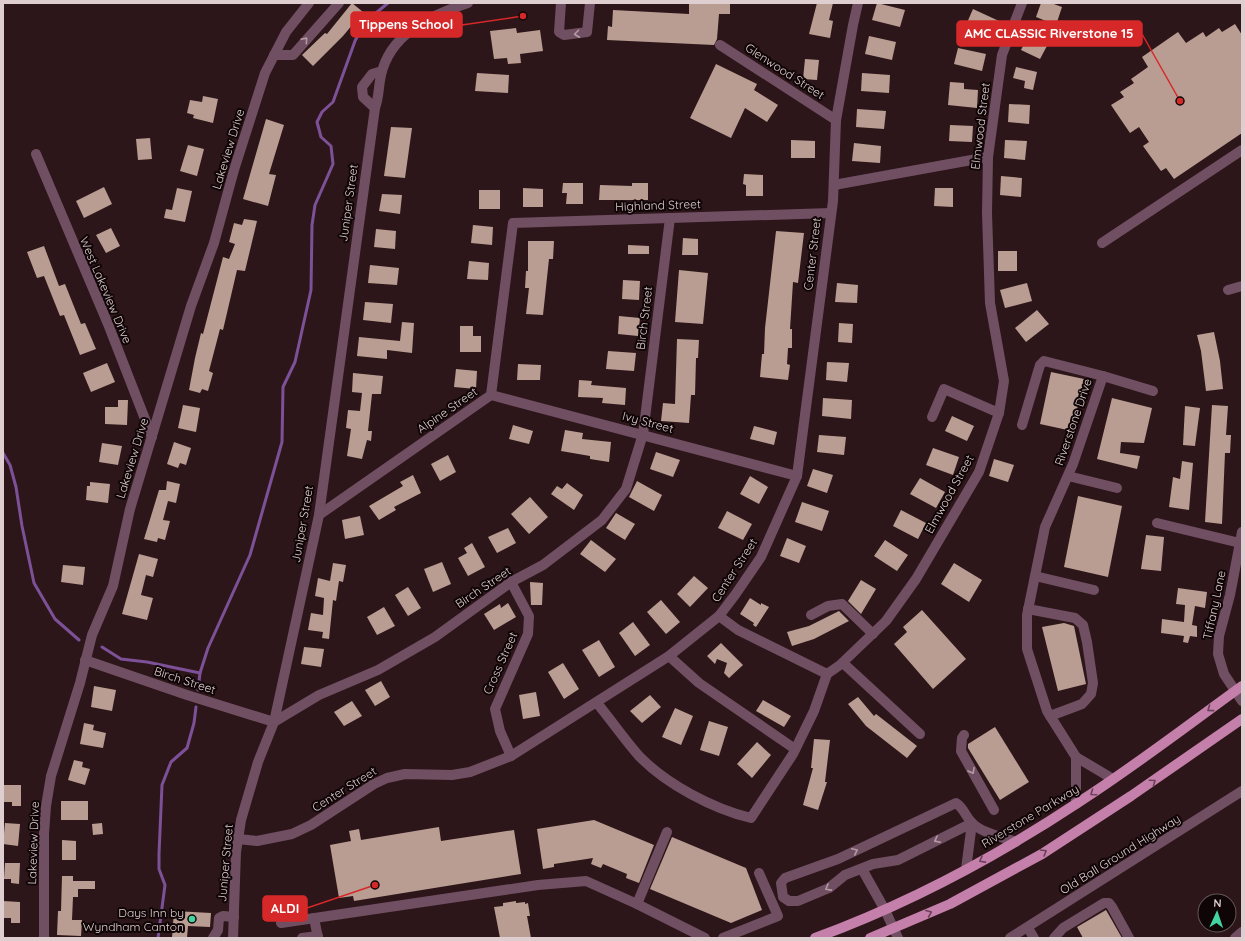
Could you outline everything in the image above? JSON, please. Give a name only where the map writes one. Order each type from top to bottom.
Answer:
[{"type":"main road","name":"Riverstone Parkway","points":[[815,938],[885,910],[1016,842],[1113,779],[1239,689]]},
{"type":"main road","points":[[870,938],[950,904],[1042,854],[1131,796],[1242,719]]},
{"type":"street","name":"Lakeview Drive","points":[[44,938],[44,834],[46,806],[52,776],[80,683],[92,635],[113,586],[130,509],[265,73],[286,32],[309,3]]},
{"type":"street","points":[[274,55],[292,56],[339,3]]},
{"type":"street","points":[[375,108],[363,97],[362,87],[372,74],[382,71],[391,52],[411,29],[438,13],[468,3]]},
{"type":"street","points":[[561,3],[559,32],[564,35],[586,32],[590,3]]},
{"type":"street","name":"Center Street","points":[[238,839],[257,841],[292,834],[311,825],[374,784],[387,778],[405,774],[452,775],[470,772],[511,756],[597,703],[669,656],[719,616],[761,557],[797,476],[831,213],[834,185],[836,120],[858,3]]},
{"type":"street","name":"Elmwood Street","points":[[826,674],[843,663],[886,622],[916,579],[980,472],[999,413],[1004,381],[990,303],[987,213],[988,157],[1002,55],[1022,3]]},
{"type":"street","name":"Glenwood Street","points":[[720,45],[836,120]]},
{"type":"street","name":"Juniper Street","points":[[233,938],[238,839],[246,801],[258,762],[274,722],[319,515],[375,108],[379,97],[382,71]]},
{"type":"street","points":[[1102,243],[1242,150]]},
{"type":"street","name":"West Lakeview Drive","points":[[36,154],[108,324],[152,437]]},
{"type":"street","points":[[834,185],[988,157]]},
{"type":"street","name":"Highland Street","points":[[510,251],[513,223],[831,213]]},
{"type":"street","name":"Birch Street","points":[[85,660],[187,695],[274,722],[318,695],[378,670],[435,637],[511,582],[543,565],[580,538],[602,520],[626,489],[643,434],[670,218]]},
{"type":"street","name":"Alpine Street","points":[[319,515],[491,395],[510,251]]},
{"type":"street","points":[[1228,290],[1242,286]]},
{"type":"street","name":"Riverstone Drive","points":[[1022,425],[1040,365],[1044,361],[1153,391]]},
{"type":"street","name":"Riverstone Drive","points":[[1103,376],[1068,476],[1045,527],[1028,609],[1028,649],[1050,716],[1076,757],[1113,779]]},
{"type":"street","points":[[932,417],[944,389],[999,413]]},
{"type":"street","name":"Ivy Street","points":[[491,395],[797,476]]},
{"type":"street","name":"Riverstone Drive","points":[[1068,476],[1117,488]]},
{"type":"street","points":[[1157,523],[1240,543]]},
{"type":"street","name":"Tiffany Lane","points":[[1242,532],[1230,595],[1219,636],[1218,654],[1224,674],[1239,689],[1242,701]]},
{"type":"street","points":[[1035,576],[1094,590]]},
{"type":"street","name":"Cross Street","points":[[511,582],[529,616],[528,634],[494,708],[500,732],[511,756]]},
{"type":"street","points":[[811,615],[828,606],[842,604],[873,634]]},
{"type":"street","points":[[1028,609],[1075,618],[1083,625],[1087,642],[1093,683],[1091,694],[1082,704],[1050,716]]},
{"type":"street","points":[[597,703],[638,755],[652,768],[707,802],[736,815],[750,818],[779,778],[795,749],[814,711],[826,674],[738,630],[719,616]]},
{"type":"street","points":[[669,656],[699,683],[795,749]]},
{"type":"street","points":[[843,663],[920,734]]},
{"type":"street","points":[[964,735],[962,738],[961,751],[994,810]]},
{"type":"street","points":[[1076,757],[1076,804]]},
{"type":"street","name":"Old Ball Ground Highway","points":[[1010,938],[1242,791]]},
{"type":"street","points":[[972,823],[898,860],[873,864],[845,876],[829,888],[798,901],[789,900],[783,897],[781,883],[785,878],[838,859],[956,803],[961,806],[972,823],[982,829],[1016,842]]},
{"type":"street","points":[[966,869],[972,823]]},
{"type":"street","points":[[637,904],[667,832]]},
{"type":"street","points":[[862,869],[885,910],[898,938]]},
{"type":"street","points":[[723,938],[778,916],[759,873]]},
{"type":"street","points":[[281,922],[538,885],[586,881],[637,904],[705,938]]},
{"type":"street","points":[[1054,938],[1063,928],[1104,903],[1109,904],[1112,907],[1129,938]]},
{"type":"street","points":[[216,934],[219,918],[223,916],[234,917]]},
{"type":"street","points":[[302,938],[318,937],[314,918]]},
{"type":"street","points":[[1028,928],[1034,938]]},
{"type":"street","points":[[1235,938],[1242,932]]},
{"type":"building","points":[[352,3],[363,12],[343,36],[313,66],[302,55],[325,33],[327,34]]},
{"type":"building","points":[[689,3],[730,3],[730,14],[719,14],[717,39],[714,45],[607,40],[608,26],[612,27],[613,10],[689,14]]},
{"type":"building","points":[[817,3],[833,3],[829,20],[833,21],[830,38],[809,34]]},
{"type":"building","points":[[877,3],[905,10],[900,27],[872,20]]},
{"type":"building","points":[[1041,3],[1051,3],[1062,7],[1056,25],[1036,17]]},
{"type":"building","points":[[973,9],[999,21],[992,37],[966,25]]},
{"type":"building","points":[[1235,24],[1242,35],[1242,133],[1174,179],[1166,168],[1161,171],[1143,146],[1149,142],[1139,127],[1130,133],[1111,105],[1124,97],[1120,92],[1134,83],[1131,79],[1148,67],[1142,57],[1178,32],[1186,43],[1203,32],[1206,37],[1219,28],[1222,32]]},
{"type":"building","points":[[516,28],[517,33],[540,30],[543,51],[520,54],[521,63],[508,64],[507,58],[494,59],[490,31]]},
{"type":"building","points":[[1029,34],[1048,44],[1040,59],[1021,50]]},
{"type":"building","points":[[869,36],[896,42],[892,60],[865,54]]},
{"type":"building","points":[[958,48],[986,54],[982,71],[954,64]]},
{"type":"building","points":[[805,59],[819,60],[817,80],[803,79]]},
{"type":"building","points":[[716,64],[757,84],[754,90],[778,105],[767,122],[745,108],[731,138],[690,118]]},
{"type":"building","points":[[1016,67],[1037,72],[1033,90],[1024,88],[1025,81],[1013,78]]},
{"type":"building","points":[[477,73],[509,75],[508,93],[475,91]]},
{"type":"building","points":[[862,73],[890,75],[889,93],[861,91]]},
{"type":"building","points":[[950,82],[964,83],[964,89],[978,90],[977,108],[948,105]]},
{"type":"building","points":[[203,96],[218,99],[213,123],[193,118],[194,115],[187,113],[190,100],[202,102]]},
{"type":"building","points":[[1009,104],[1030,105],[1029,124],[1008,122]]},
{"type":"building","points":[[857,109],[886,111],[884,129],[856,127]]},
{"type":"building","points":[[266,119],[284,125],[269,174],[276,175],[268,206],[243,199]]},
{"type":"building","points":[[950,125],[973,126],[972,142],[949,141]]},
{"type":"building","points":[[391,127],[412,128],[405,178],[384,176]]},
{"type":"building","points":[[150,138],[152,159],[138,160],[136,139]]},
{"type":"building","points":[[791,140],[815,141],[815,158],[791,158]]},
{"type":"building","points":[[1005,140],[1027,141],[1025,160],[1004,158]]},
{"type":"building","points":[[854,143],[881,146],[880,163],[852,161]]},
{"type":"building","points":[[188,145],[204,149],[197,176],[180,171]]},
{"type":"building","points":[[744,174],[763,175],[763,196],[746,196],[746,185],[743,184]]},
{"type":"building","points":[[1001,176],[1022,178],[1021,197],[1000,195]]},
{"type":"building","points":[[563,183],[583,183],[583,204],[566,204],[567,193],[562,193]]},
{"type":"building","points":[[632,183],[648,183],[648,200],[599,200],[600,185],[632,186]]},
{"type":"building","points":[[104,187],[112,204],[84,218],[76,201]]},
{"type":"building","points":[[177,188],[192,191],[185,222],[164,218],[166,209],[172,210]]},
{"type":"building","points":[[523,188],[543,189],[543,207],[523,207]]},
{"type":"building","points":[[935,188],[953,188],[953,207],[934,206]]},
{"type":"building","points":[[479,190],[500,190],[500,209],[479,209]]},
{"type":"building","points":[[382,194],[402,195],[400,214],[379,211]]},
{"type":"building","points":[[244,219],[257,221],[245,271],[237,270],[223,330],[220,329],[209,371],[213,373],[208,391],[202,389],[200,393],[189,390],[201,333],[203,334],[223,257],[229,259],[235,244],[229,242],[234,223],[242,225]]},
{"type":"building","points":[[473,225],[493,227],[492,245],[471,243]]},
{"type":"building","points":[[111,228],[120,246],[106,253],[96,235]]},
{"type":"building","points":[[376,229],[396,231],[395,249],[374,247]]},
{"type":"building","points":[[776,231],[804,233],[798,283],[793,282],[790,329],[792,329],[792,348],[788,348],[787,364],[790,365],[788,380],[760,377],[762,354],[764,354],[765,328]]},
{"type":"building","points":[[683,238],[698,239],[698,255],[682,255]]},
{"type":"building","points":[[528,241],[554,241],[553,259],[549,259],[543,315],[526,314],[529,288],[525,288],[526,271],[528,271]]},
{"type":"building","points":[[628,245],[649,246],[649,254],[628,254]]},
{"type":"building","points":[[44,246],[59,286],[65,284],[81,324],[85,323],[96,349],[80,355],[64,315],[60,316],[44,276],[37,278],[27,252]]},
{"type":"building","points":[[998,251],[1017,251],[1017,271],[998,271]]},
{"type":"building","points":[[469,261],[489,263],[488,280],[467,279]]},
{"type":"building","points":[[370,265],[399,268],[397,285],[368,283]]},
{"type":"building","points":[[679,270],[708,273],[703,324],[675,322]]},
{"type":"building","points":[[623,280],[640,281],[639,300],[622,299]]},
{"type":"building","points":[[837,283],[858,285],[857,303],[835,302]]},
{"type":"building","points":[[1027,283],[1032,301],[1005,308],[1000,290]]},
{"type":"building","points":[[365,302],[393,304],[391,323],[363,320]]},
{"type":"building","points":[[1037,310],[1049,324],[1026,342],[1015,328]]},
{"type":"building","points":[[619,316],[640,318],[638,336],[618,334]]},
{"type":"building","points":[[402,322],[414,323],[412,353],[387,350],[387,359],[357,356],[359,337],[400,341]]},
{"type":"building","points":[[839,323],[853,324],[852,343],[838,342]]},
{"type":"building","points":[[460,326],[473,326],[473,336],[481,336],[481,352],[460,352]]},
{"type":"building","points":[[1214,332],[1220,361],[1223,389],[1206,391],[1201,351],[1197,335]]},
{"type":"building","points":[[677,339],[699,340],[698,358],[696,358],[695,395],[691,395],[689,423],[661,421],[663,403],[675,404]]},
{"type":"building","points":[[608,351],[636,353],[634,371],[606,369]]},
{"type":"building","points":[[827,362],[849,363],[847,382],[826,380]]},
{"type":"building","points":[[107,363],[115,382],[91,392],[83,373]]},
{"type":"building","points":[[518,364],[541,365],[540,380],[517,380]]},
{"type":"building","points":[[456,369],[477,371],[476,389],[454,387]]},
{"type":"building","points":[[1051,372],[1084,379],[1072,431],[1040,424]]},
{"type":"building","points":[[353,373],[383,376],[381,394],[372,394],[368,431],[372,431],[371,441],[367,440],[362,459],[347,456],[351,429],[346,428],[348,410],[360,411],[362,393],[352,392]]},
{"type":"building","points":[[579,380],[592,381],[591,385],[626,388],[625,405],[602,403],[603,398],[578,397]]},
{"type":"building","points":[[823,398],[852,400],[851,419],[822,416]]},
{"type":"building","points":[[1112,398],[1152,408],[1144,443],[1121,442],[1120,453],[1140,456],[1137,469],[1097,459]]},
{"type":"building","points":[[118,400],[128,400],[127,425],[105,424],[105,407],[118,407]]},
{"type":"building","points":[[183,405],[200,408],[196,432],[178,428]]},
{"type":"building","points":[[1212,405],[1228,406],[1226,435],[1231,435],[1230,453],[1225,453],[1222,524],[1205,522]]},
{"type":"building","points":[[1185,406],[1200,408],[1195,446],[1183,445]]},
{"type":"building","points":[[952,416],[974,426],[967,441],[945,431]]},
{"type":"building","points":[[513,425],[533,431],[529,444],[509,439]]},
{"type":"building","points":[[754,426],[777,432],[774,445],[750,439]]},
{"type":"building","points":[[565,430],[583,433],[582,439],[611,442],[609,462],[590,459],[590,456],[561,451]]},
{"type":"building","points":[[819,435],[846,437],[844,455],[817,452]]},
{"type":"building","points":[[174,442],[191,448],[186,465],[180,463],[178,468],[167,464]]},
{"type":"building","points":[[102,443],[122,446],[118,465],[99,462]]},
{"type":"building","points":[[933,448],[959,457],[953,475],[926,465]]},
{"type":"building","points":[[656,452],[680,460],[673,477],[650,469]]},
{"type":"building","points":[[448,455],[456,472],[440,481],[431,464]]},
{"type":"building","points":[[994,459],[1014,465],[1008,482],[989,476]]},
{"type":"building","points":[[1182,461],[1193,463],[1189,510],[1169,507],[1173,477],[1180,479]]},
{"type":"building","points":[[813,469],[833,475],[827,493],[807,486]]},
{"type":"building","points":[[413,475],[421,493],[394,507],[396,510],[379,520],[369,506],[403,486],[400,482]]},
{"type":"building","points":[[750,476],[768,487],[759,504],[740,494]]},
{"type":"building","points":[[920,478],[945,492],[936,508],[910,494]]},
{"type":"building","points":[[167,481],[180,484],[176,503],[168,501],[163,520],[170,521],[165,540],[158,538],[157,542],[144,539],[159,490],[166,490]]},
{"type":"building","points":[[637,481],[662,495],[654,511],[629,497]]},
{"type":"building","points":[[90,482],[110,484],[108,503],[86,500],[87,486],[90,486]]},
{"type":"building","points":[[567,483],[583,495],[574,510],[551,494],[557,486],[562,489]]},
{"type":"building","points":[[1078,496],[1122,506],[1108,577],[1064,567]]},
{"type":"building","points":[[530,497],[548,517],[529,534],[511,514]]},
{"type":"building","points":[[802,502],[829,511],[822,531],[795,522]]},
{"type":"building","points":[[901,510],[926,523],[918,539],[893,526]]},
{"type":"building","points":[[727,511],[752,524],[743,540],[718,528]]},
{"type":"building","points":[[616,513],[635,524],[625,540],[606,528]]},
{"type":"building","points":[[360,516],[364,535],[345,539],[342,520]]},
{"type":"building","points":[[508,528],[516,543],[497,553],[488,537]]},
{"type":"building","points":[[1146,535],[1164,537],[1161,571],[1141,569]]},
{"type":"building","points":[[787,538],[806,546],[799,563],[780,556]]},
{"type":"building","points":[[591,540],[616,559],[605,572],[580,554]]},
{"type":"building","points":[[885,540],[908,555],[897,571],[874,556]]},
{"type":"building","points":[[472,543],[485,567],[468,576],[458,558],[467,553],[464,548]]},
{"type":"building","points":[[139,554],[158,559],[153,577],[146,575],[141,595],[153,598],[147,620],[122,614]]},
{"type":"building","points":[[442,562],[451,584],[433,592],[424,569]]},
{"type":"building","points":[[333,563],[346,565],[343,582],[339,581],[336,601],[333,600],[329,639],[322,638],[323,632],[308,630],[311,613],[323,615],[324,598],[315,596],[318,578],[330,581]]},
{"type":"building","points":[[954,563],[982,580],[969,602],[941,584]]},
{"type":"building","points":[[63,565],[85,567],[83,585],[61,582]]},
{"type":"building","points":[[694,576],[708,588],[690,607],[677,594]]},
{"type":"building","points":[[861,580],[876,589],[861,614],[848,601]]},
{"type":"building","points":[[530,582],[543,583],[542,605],[531,605]]},
{"type":"building","points":[[408,587],[421,608],[408,616],[395,595]]},
{"type":"building","points":[[1178,588],[1207,592],[1205,608],[1195,606],[1192,625],[1197,626],[1197,637],[1190,636],[1188,643],[1183,642],[1184,636],[1161,633],[1162,619],[1184,622],[1185,605],[1176,604]]},
{"type":"building","points":[[750,598],[761,605],[761,603],[769,607],[756,627],[753,625],[754,623],[740,614]]},
{"type":"building","points":[[661,600],[680,622],[666,634],[647,612]]},
{"type":"building","points":[[508,603],[516,617],[494,630],[484,614],[500,604],[501,608]]},
{"type":"building","points":[[384,607],[395,626],[377,635],[367,617]]},
{"type":"building","points":[[922,610],[966,659],[933,689],[894,644],[907,632],[903,627]]},
{"type":"building","points":[[839,611],[849,621],[814,639],[792,646],[787,632],[809,626]]},
{"type":"building","points":[[633,622],[650,645],[635,656],[619,633]]},
{"type":"building","points":[[1064,623],[1074,626],[1086,684],[1058,691],[1042,627]]},
{"type":"building","points":[[599,640],[615,667],[599,677],[582,650]]},
{"type":"building","points":[[721,643],[743,665],[729,678],[724,673],[727,663],[717,659],[715,664],[707,656]]},
{"type":"building","points":[[304,647],[324,649],[321,667],[301,664]]},
{"type":"building","points":[[563,663],[579,689],[564,699],[548,672]]},
{"type":"building","points":[[381,681],[390,697],[375,706],[365,690]]},
{"type":"building","points":[[94,686],[116,690],[112,711],[91,707]]},
{"type":"building","points":[[536,692],[540,716],[523,719],[519,695]]},
{"type":"building","points":[[650,695],[661,707],[642,723],[630,711]]},
{"type":"building","points":[[858,697],[874,716],[876,714],[917,746],[907,758],[866,726],[848,704]]},
{"type":"building","points":[[763,700],[791,716],[784,727],[756,711]]},
{"type":"building","points":[[352,701],[362,716],[344,726],[334,712]]},
{"type":"building","points":[[675,708],[693,716],[681,745],[662,737]]},
{"type":"building","points":[[709,721],[728,727],[719,756],[700,750]]},
{"type":"building","points":[[84,723],[94,725],[93,730],[106,733],[103,748],[80,744]]},
{"type":"building","points":[[995,727],[1029,782],[1000,800],[968,748],[968,744]]},
{"type":"building","points":[[814,739],[830,740],[825,782],[827,782],[818,810],[803,805],[813,768],[811,768]]},
{"type":"building","points":[[757,742],[771,755],[752,778],[737,764]]},
{"type":"building","points":[[74,760],[83,762],[82,767],[90,769],[85,785],[68,780]]},
{"type":"building","points":[[4,785],[21,785],[21,806],[12,806],[12,802],[3,802]]},
{"type":"building","points":[[61,801],[88,801],[88,820],[61,820]]},
{"type":"building","points":[[594,820],[654,845],[639,883],[626,878],[627,874],[603,864],[601,868],[591,864],[593,858],[554,864],[554,867],[543,869],[537,829]]},
{"type":"building","points":[[5,823],[20,824],[18,846],[3,844]]},
{"type":"building","points":[[102,823],[103,834],[93,835],[92,824]]},
{"type":"building","points":[[439,827],[441,841],[514,830],[521,874],[354,901],[353,896],[339,898],[330,845],[351,841],[349,831],[359,829],[361,840]]},
{"type":"building","points":[[672,837],[746,868],[762,910],[731,923],[650,889]]},
{"type":"building","points":[[62,840],[76,841],[76,860],[62,860]]},
{"type":"building","points":[[5,863],[20,863],[19,884],[11,883],[11,879],[4,879]]},
{"type":"building","points":[[62,876],[73,876],[73,881],[95,881],[95,889],[78,889],[78,897],[73,897],[72,920],[82,920],[81,936],[57,935],[58,911],[61,911]]},
{"type":"building","points":[[3,901],[20,902],[20,923],[11,923],[11,918],[4,918]]},
{"type":"building","points":[[516,901],[516,903],[528,903],[530,916],[527,916],[531,938],[500,938],[494,907],[503,906],[503,903]]},
{"type":"building","points":[[1106,910],[1122,938],[1083,938],[1077,927]]},
{"type":"building","name":"Days Inn by Wyndham Canton","points":[[174,911],[211,913],[210,927],[188,926],[187,938],[172,938]]},
{"type":"waterway","points":[[198,690],[200,673],[208,648],[250,555],[282,442],[283,387],[295,362],[311,290],[312,225],[315,205],[333,164],[331,146],[321,137],[317,122],[322,112],[333,102],[355,41],[365,22],[388,3]]},
{"type":"waterway","points":[[3,453],[10,465],[16,487],[22,526],[34,583],[55,619],[79,640]]},
{"type":"waterway","points":[[102,647],[121,659],[147,662],[200,673]]},
{"type":"waterway","points":[[158,938],[165,885],[159,869],[162,785],[171,762],[187,748],[194,723],[196,707]]},
{"type":"place","name":"Tippens School","points":[[523,16]]},
{"type":"place","name":"AMC CLASSIC Riverstone 15","points":[[1180,101]]},
{"type":"place","name":"ALDI","points":[[375,885]]},
{"type":"place","name":"Days Inn by Wyndham Canton","points":[[192,919]]}]
